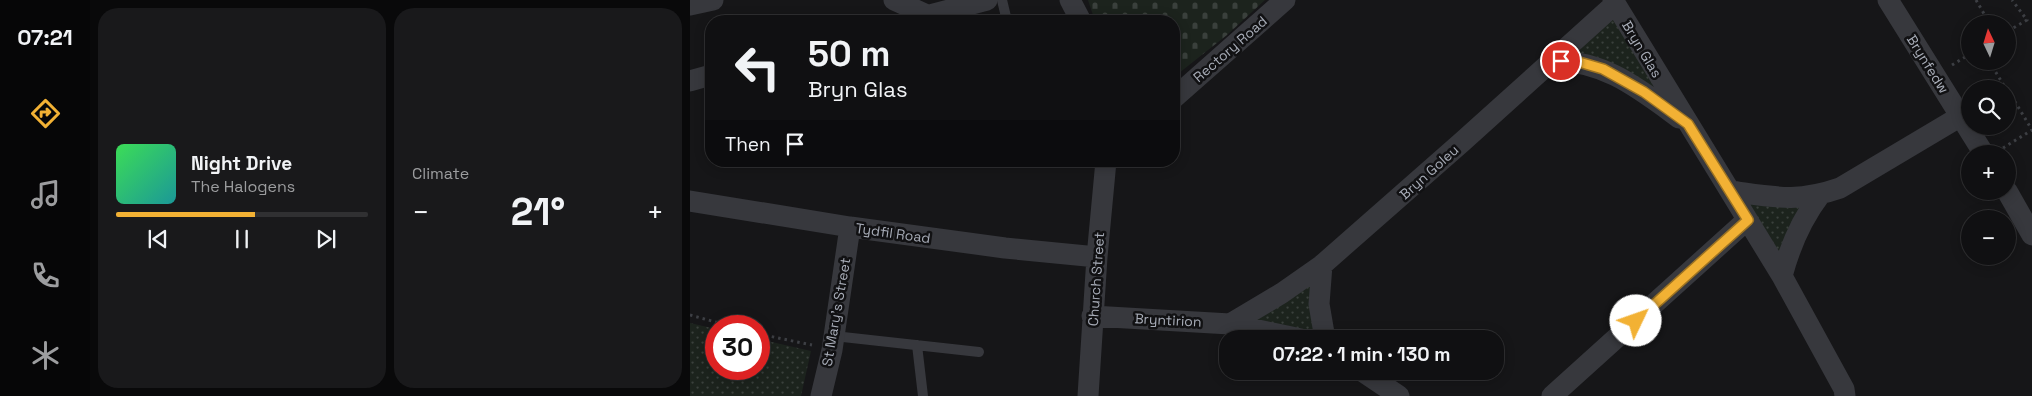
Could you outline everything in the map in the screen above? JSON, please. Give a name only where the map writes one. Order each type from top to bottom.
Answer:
[{"type":"street","points":[[690,5],[713,0]]},
{"type":"street","points":[[894,0],[927,15],[987,0]]},
{"type":"street","points":[[1070,0],[1078,15]]},
{"type":"street","name":"Rectory Road","points":[[1180,93],[1285,0]]},
{"type":"street","name":"Brynfedw","points":[[1888,0],[1961,116]]},
{"type":"street","name":"Bryn Goleu","points":[[1230,324],[1282,293],[1322,265],[1550,62],[1614,2]]},
{"type":"street","name":"Bryn Glas","points":[[1614,2],[1782,276],[1844,389],[1845,396]]},
{"type":"street","name":"Bryn Glas","points":[[1550,62],[1579,62],[1603,69],[1644,92],[1688,124]]},
{"type":"street","points":[[690,80],[705,76]]},
{"type":"street","points":[[1730,192],[1790,199],[1820,195],[1840,188],[1961,116]]},
{"type":"street","name":"Brynfedw","points":[[1978,135],[1988,145]]},
{"type":"street","name":"Church Street","points":[[1088,396],[1092,316],[1105,167]]},
{"type":"street","points":[[1782,276],[1800,226],[1820,195]]},
{"type":"street","points":[[2012,200],[2032,235]]},
{"type":"street","name":"Tydfil Road","points":[[690,201],[850,227],[1005,248],[1097,257]]},
{"type":"street","points":[[1552,396],[1748,220]]},
{"type":"street","name":"St Mary's Street","points":[[821,396],[833,343],[850,227]]},
{"type":"street","points":[[1322,265],[1319,304],[1323,330]]},
{"type":"street","name":"Bryntirion","points":[[1092,316],[1230,324],[1258,330]]},
{"type":"street","points":[[1375,380],[1399,396]]},
{"type":"lane","points":[[1002,0],[1006,15]]},
{"type":"lane","points":[[833,343],[917,345],[978,352]]},
{"type":"lane","points":[[917,345],[923,396]]},
{"type":"path","points":[[1976,0],[1985,15]]},
{"type":"path","points":[[2012,0],[2027,20],[2016,26]]},
{"type":"path","points":[[2004,145],[2032,130],[2016,104]]},
{"type":"path","points":[[690,316],[705,320]]},
{"type":"path","points":[[770,335],[833,343]]},
{"type":"green space","points":[[1088,0],[1265,0],[1227,35],[1180,72],[1180,15],[1093,15]]},
{"type":"green space","points":[[1615,4],[1688,124],[1643,92],[1561,61]]},
{"type":"green space","points":[[1730,191],[1805,197],[1782,276]]},
{"type":"green space","points":[[1322,265],[1325,330],[1258,330],[1230,324]]},
{"type":"green space","points":[[690,323],[705,326],[705,380],[770,380],[770,342],[811,351],[801,396],[690,396]]},
{"type":"route","points":[[1561,61],[1579,62],[1603,69],[1644,92],[1688,124],[1748,220],[1636,321]]}]
